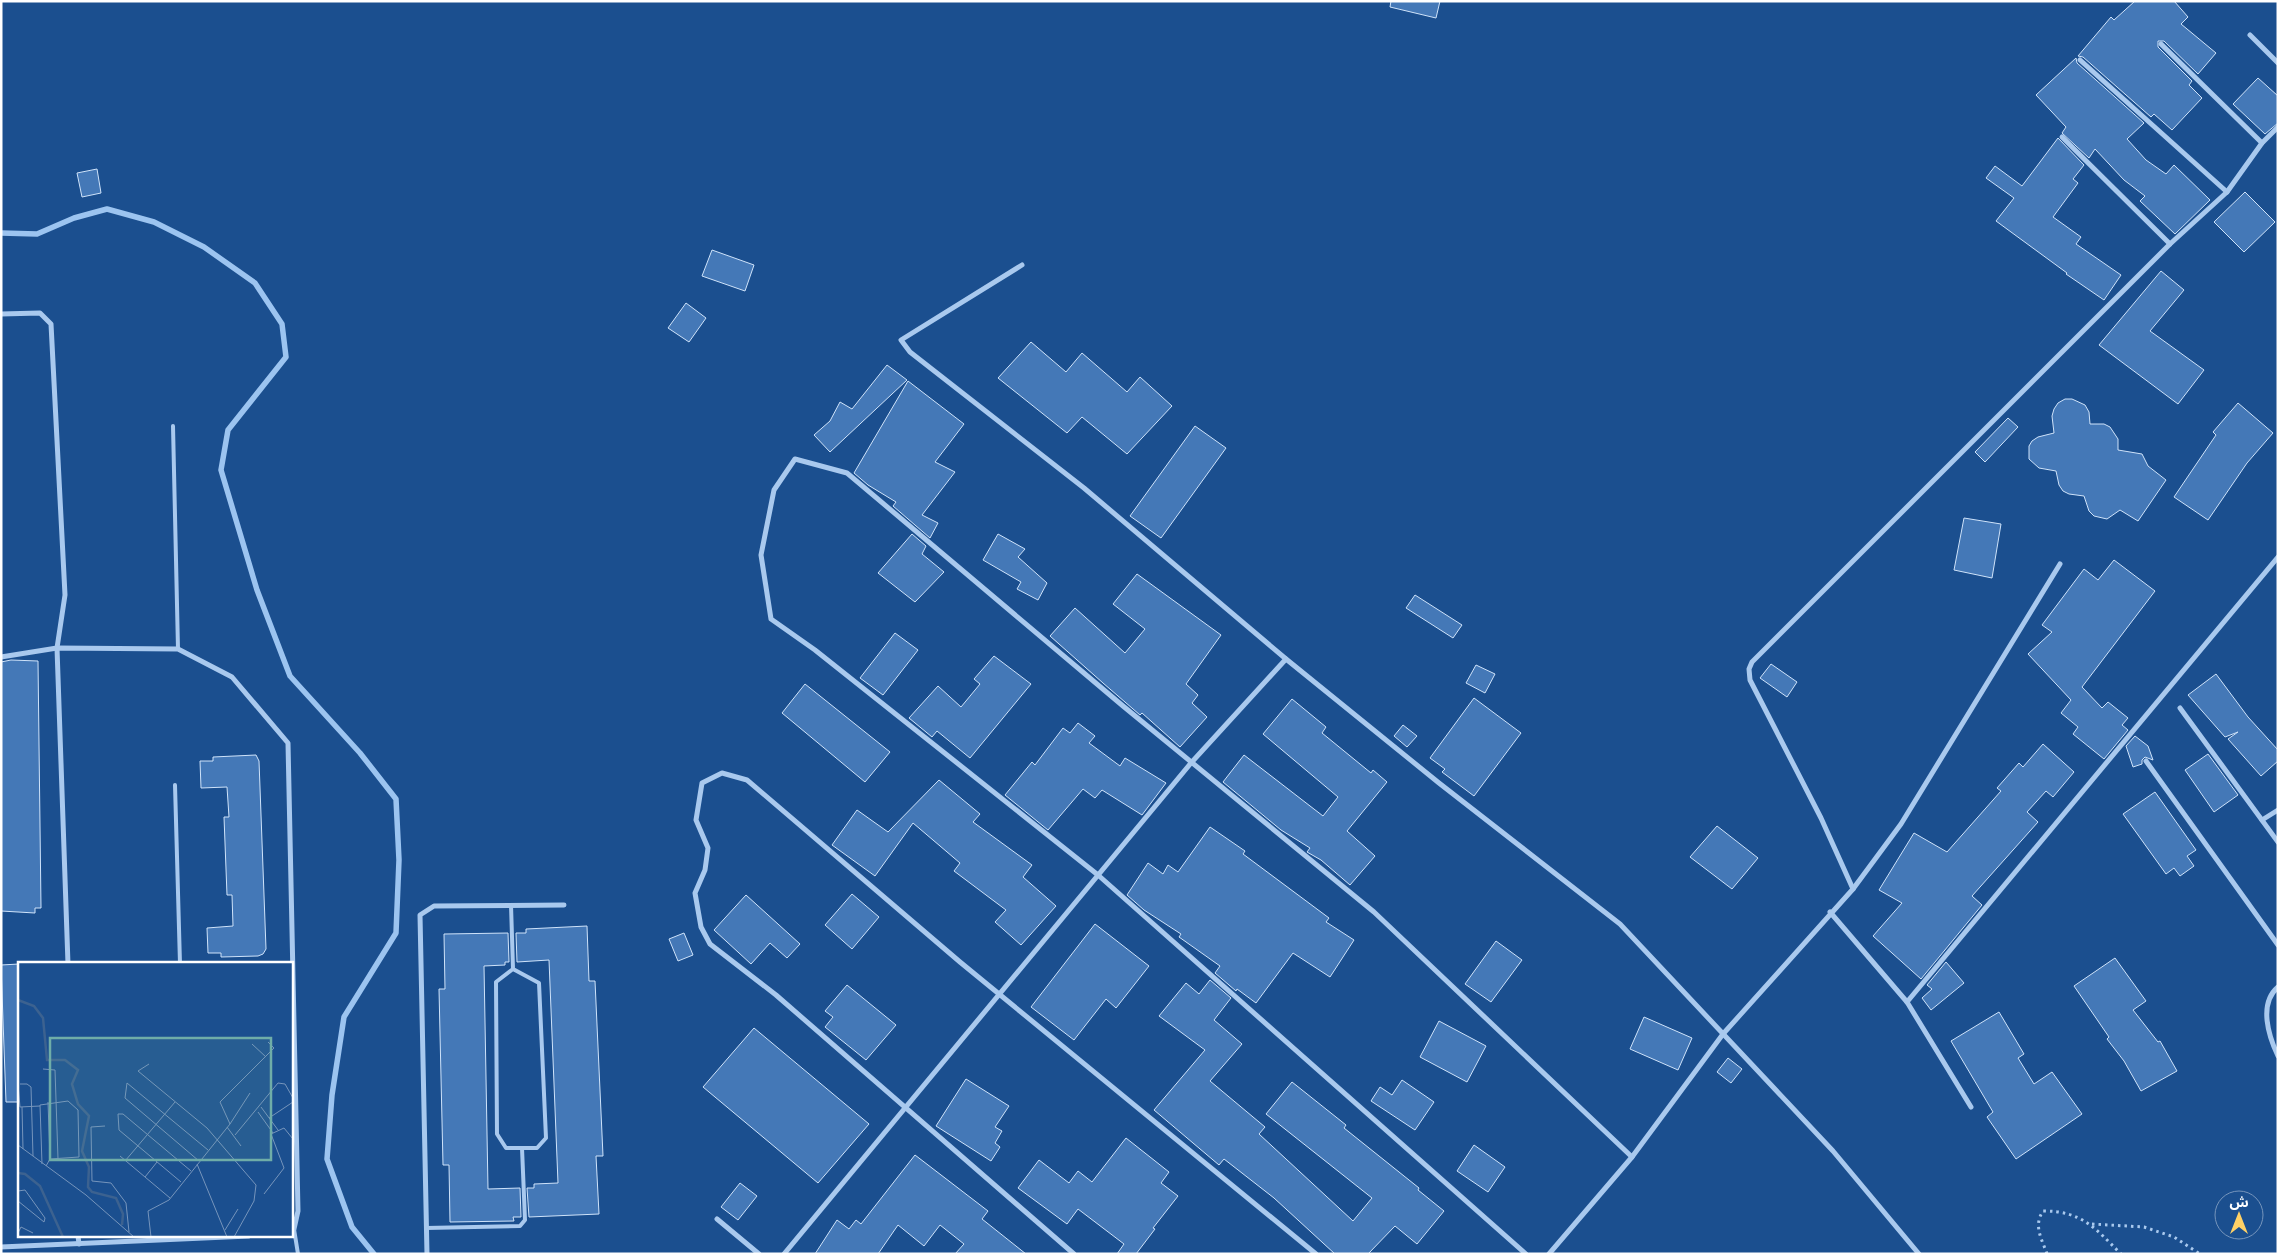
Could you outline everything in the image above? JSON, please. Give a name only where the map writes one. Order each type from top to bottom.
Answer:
[{"type":"street","points":[[2250,35],[2278,63]]},
{"type":"street","points":[[2161,44],[2262,143]]},
{"type":"street","points":[[2080,60],[2227,192]]},
{"type":"street","points":[[1852,889],[1821,818],[1750,680],[1752,662],[2170,244],[2227,192],[2262,143],[2278,127]]},
{"type":"street","points":[[2062,137],[2170,244]]},
{"type":"street","points":[[1022,265],[901,340],[910,352],[1084,488],[1286,659],[1432,777],[1620,924],[1833,1151],[1919,1254]]},
{"type":"street","points":[[1,314],[40,313],[51,324],[65,595],[57,648],[68,962]]},
{"type":"street","points":[[1526,1254],[1098,875],[815,650],[772,619],[760,555],[774,490],[795,459],[847,473],[1191,763],[1374,912],[1632,1157]]},
{"type":"street","points":[[1907,1002],[2278,557]]},
{"type":"street","points":[[1550,1254],[1632,1157],[1722,1034],[1852,889],[1901,824],[2060,564]]},
{"type":"street","points":[[1,657],[57,648],[136,647],[178,649],[232,677],[288,743],[292,962]]},
{"type":"street","points":[[784,1254],[1191,763],[1286,659]]},
{"type":"street","points":[[2180,708],[2278,842]]},
{"type":"street","points":[[2146,761],[2278,945]]},
{"type":"street","points":[[1074,1254],[776,995],[710,944],[701,926],[695,893],[705,870],[708,848],[696,820],[702,783],[722,773],[747,780],[960,962],[1316,1254]]},
{"type":"street","points":[[2262,820],[2278,810]]},
{"type":"street","points":[[427,1254],[420,915],[434,906],[564,905]]},
{"type":"street","points":[[1830,912],[1907,1002],[1971,1107]]},
{"type":"street","points":[[292,980],[298,1211],[293,1230]]},
{"type":"street","points":[[2278,987],[2267,1007],[2269,1036],[2278,1056]]},
{"type":"street","points":[[717,1219],[759,1254]]},
{"type":"street","points":[[78,1238],[79,1244]]},
{"type":"street","points":[[1,1247],[172,1238]]},
{"type":"lane","points":[[173,426],[178,649]]},
{"type":"lane","points":[[175,785],[180,962]]},
{"type":"lane","points":[[511,905],[513,969]]},
{"type":"lane","points":[[513,969],[539,983],[546,1138],[537,1148],[506,1148],[497,1134],[496,982],[513,969]]},
{"type":"lane","points":[[426,1228],[520,1226],[525,1220],[522,1148]]},
{"type":"lane","points":[[293,1230],[298,1254]]},
{"type":"path","points":[[2047,1254],[2037,1227],[2043,1211],[2062,1211],[2091,1224],[2144,1227],[2174,1237],[2200,1254]]},
{"type":"path","points":[[2091,1224],[2120,1254]]},
{"type":"building","points":[[1391,1],[1440,1],[1436,18],[1390,7]]},
{"type":"building","points":[[2135,1],[2174,1],[2188,17],[2181,24],[2216,53],[2198,74],[2164,41],[2158,41],[2158,47],[2192,81],[2189,85],[2202,98],[2172,130],[2154,114],[2151,117],[2083,57],[2078,56],[2111,17],[2114,20]]},
{"type":"building","points":[[2076,58],[2077,63],[2144,123],[2127,139],[2146,160],[2166,174],[2174,165],[2210,200],[2175,234],[2140,201],[2145,196],[2124,180],[2095,149],[2089,158],[2062,133],[2066,127],[2036,95]]},
{"type":"building","points":[[2258,78],[2278,96],[2278,123],[2265,134],[2233,104]]},
{"type":"building","points":[[2058,138],[2084,165],[2073,179],[2078,183],[2053,217],[2081,237],[2076,244],[2121,275],[2104,300],[1996,221],[2014,198],[1986,178],[1995,166],[2022,186]]},
{"type":"building","points":[[97,169],[101,193],[82,197],[77,173]]},
{"type":"building","points":[[2245,192],[2275,222],[2244,252],[2214,222]]},
{"type":"building","points":[[712,250],[754,265],[745,291],[702,276]]},
{"type":"building","points":[[2161,271],[2184,290],[2150,331],[2204,370],[2178,404],[2099,345]]},
{"type":"building","points":[[686,303],[706,318],[689,342],[668,328]]},
{"type":"building","points":[[1031,342],[1066,372],[1082,353],[1127,392],[1140,377],[1172,406],[1127,454],[1082,417],[1067,433],[998,378]]},
{"type":"building","points":[[887,365],[907,380],[830,452],[814,435],[830,421],[840,402],[852,409]]},
{"type":"building","points":[[908,381],[964,424],[935,462],[955,472],[922,515],[938,523],[930,538],[893,506],[896,502],[868,485],[854,473]]},
{"type":"building","points":[[2065,399],[2072,399],[2085,405],[2089,412],[2090,424],[2104,424],[2110,427],[2118,439],[2118,450],[2142,454],[2148,466],[2166,480],[2138,521],[2120,510],[2107,519],[2094,516],[2089,511],[2084,496],[2069,494],[2063,491],[2059,485],[2056,471],[2039,468],[2029,459],[2029,446],[2032,441],[2038,437],[2054,433],[2052,416],[2054,409],[2058,403]]},
{"type":"building","points":[[2238,403],[2273,433],[2247,463],[2208,520],[2174,497],[2216,435],[2213,432]]},
{"type":"building","points":[[2008,418],[2018,427],[1985,462],[1975,452]]},
{"type":"building","points":[[1195,426],[1226,448],[1161,538],[1130,516]]},
{"type":"building","points":[[1964,518],[2001,524],[1992,578],[1954,570]]},
{"type":"building","points":[[912,534],[926,546],[922,554],[944,572],[915,602],[878,573]]},
{"type":"building","points":[[998,534],[1025,549],[1018,557],[1047,583],[1038,600],[1017,589],[1021,582],[983,560]]},
{"type":"building","points":[[2114,560],[2155,591],[2082,687],[2102,708],[2108,702],[2128,718],[2122,725],[2128,730],[2104,759],[2073,734],[2078,727],[2061,713],[2071,700],[2028,654],[2052,632],[2042,625],[2084,569],[2098,580]]},
{"type":"building","points":[[1137,574],[1221,635],[1186,684],[1198,695],[1192,703],[1207,717],[1180,747],[1142,713],[1140,715],[1050,636],[1075,608],[1125,653],[1145,629],[1113,604]]},
{"type":"building","points":[[1415,595],[1462,625],[1453,638],[1406,608]]},
{"type":"building","points":[[895,633],[918,650],[883,695],[860,678]]},
{"type":"building","points":[[994,656],[1031,684],[970,758],[937,731],[932,737],[909,718],[938,686],[961,707],[980,684],[974,679]]},
{"type":"building","points":[[11,660],[38,661],[41,908],[35,908],[35,913],[1,911],[1,662]]},
{"type":"building","points":[[1771,664],[1797,682],[1787,697],[1760,678]]},
{"type":"building","points":[[1476,665],[1495,674],[1485,693],[1466,683]]},
{"type":"building","points":[[2216,674],[2248,717],[2278,750],[2278,761],[2261,776],[2228,739],[2238,732],[2225,737],[2188,695]]},
{"type":"building","points":[[805,684],[890,752],[865,782],[782,713]]},
{"type":"building","points":[[1474,698],[1521,733],[1474,796],[1442,772],[1445,769],[1430,758]]},
{"type":"building","points":[[1292,699],[1326,727],[1322,733],[1371,773],[1373,770],[1387,782],[1347,831],[1375,856],[1350,885],[1321,860],[1307,852],[1310,848],[1281,830],[1223,782],[1244,755],[1323,816],[1338,797],[1263,734]]},
{"type":"building","points":[[1078,723],[1095,736],[1089,743],[1120,766],[1125,758],[1166,783],[1142,815],[1102,790],[1095,798],[1083,789],[1048,830],[1005,795],[1032,762],[1035,765],[1063,728],[1070,733]]},
{"type":"building","points":[[1403,725],[1417,736],[1407,747],[1394,736]]},
{"type":"building","points":[[2135,736],[2148,746],[2153,760],[2145,757],[2142,760],[2142,764],[2133,767],[2126,746]]},
{"type":"building","points":[[2043,744],[2074,772],[2053,797],[2046,791],[2027,812],[2038,822],[1972,896],[1982,905],[1921,979],[1873,936],[1902,903],[1879,890],[1914,833],[1947,852],[2001,791],[1997,788],[2019,763],[2023,767]]},
{"type":"building","points":[[2208,754],[2238,795],[2214,812],[2185,770]]},
{"type":"building","points":[[256,755],[259,761],[266,949],[263,954],[258,956],[221,957],[221,953],[208,953],[207,928],[233,926],[232,895],[227,895],[224,817],[229,817],[227,787],[201,788],[200,761],[213,761],[213,757]]},
{"type":"building","points":[[939,780],[980,814],[973,822],[1032,865],[1023,877],[1056,906],[1021,945],[995,922],[1006,910],[954,871],[960,863],[913,823],[875,876],[832,845],[857,810],[888,832]]},
{"type":"building","points":[[2155,792],[2196,850],[2187,856],[2194,866],[2180,876],[2174,868],[2166,874],[2123,814]]},
{"type":"building","points":[[1717,826],[1758,858],[1732,889],[1690,857]]},
{"type":"building","points":[[1210,827],[1245,851],[1243,854],[1329,918],[1326,922],[1354,940],[1330,977],[1293,953],[1256,1003],[1237,989],[1236,991],[1215,973],[1220,966],[1179,937],[1181,934],[1144,910],[1127,895],[1148,863],[1163,874],[1168,865],[1178,872]]},
{"type":"building","points":[[852,894],[879,917],[852,949],[825,925]]},
{"type":"building","points":[[746,895],[800,944],[787,958],[770,943],[751,964],[714,930]]},
{"type":"building","points":[[1095,924],[1149,966],[1116,1008],[1106,999],[1074,1040],[1031,1007]]},
{"type":"building","points":[[587,926],[589,981],[595,981],[603,1156],[596,1156],[599,1214],[529,1217],[527,1188],[534,1188],[534,1184],[558,1183],[549,960],[517,962],[516,933],[526,933],[526,929]]},
{"type":"building","points":[[508,933],[509,962],[505,962],[505,965],[484,966],[488,1189],[520,1188],[521,1217],[513,1217],[514,1221],[450,1222],[449,1165],[443,1165],[439,989],[445,989],[444,934]]},
{"type":"building","points":[[684,933],[693,955],[678,961],[669,939]]},
{"type":"building","points":[[1496,941],[1522,960],[1491,1002],[1465,984]]},
{"type":"building","points":[[2115,958],[2146,1001],[2133,1010],[2158,1042],[2160,1041],[2177,1071],[2141,1091],[2124,1061],[2107,1039],[2109,1037],[2074,986]]},
{"type":"building","points":[[1946,962],[1964,983],[1931,1010],[1922,998],[1932,989],[1927,985]]},
{"type":"building","points":[[18,964],[18,1102],[6,1102],[1,965]]},
{"type":"building","points":[[1210,980],[1231,998],[1214,1020],[1242,1044],[1210,1081],[1265,1127],[1259,1134],[1353,1221],[1372,1198],[1266,1114],[1292,1082],[1346,1125],[1344,1128],[1419,1188],[1418,1190],[1444,1211],[1417,1244],[1395,1226],[1368,1254],[1335,1254],[1274,1198],[1224,1159],[1219,1165],[1154,1110],[1205,1050],[1159,1016],[1186,983],[1199,994]]},
{"type":"building","points":[[847,985],[896,1025],[866,1060],[825,1027],[833,1017],[825,1011]]},
{"type":"building","points":[[1999,1012],[2024,1054],[2018,1058],[2034,1084],[2052,1072],[2082,1114],[2016,1159],[1987,1117],[1993,1112],[1951,1041]]},
{"type":"building","points":[[1644,1017],[1692,1038],[1678,1070],[1630,1049]]},
{"type":"building","points":[[1439,1021],[1486,1046],[1467,1082],[1420,1057]]},
{"type":"building","points":[[754,1028],[869,1124],[818,1183],[703,1087]]},
{"type":"building","points":[[1728,1058],[1742,1069],[1731,1083],[1717,1072]]},
{"type":"building","points":[[966,1079],[1009,1106],[995,1127],[1002,1131],[995,1143],[1000,1147],[991,1161],[936,1126]]},
{"type":"building","points":[[1402,1080],[1434,1102],[1415,1130],[1371,1101],[1380,1087],[1392,1095]]},
{"type":"building","points":[[1126,1138],[1169,1172],[1161,1183],[1178,1196],[1136,1254],[1117,1254],[1124,1244],[1078,1209],[1067,1224],[1018,1188],[1039,1160],[1069,1183],[1078,1171],[1092,1182]]},
{"type":"building","points":[[1474,1145],[1505,1167],[1488,1192],[1457,1171]]},
{"type":"building","points":[[915,1155],[988,1211],[982,1219],[1026,1254],[955,1254],[964,1244],[940,1225],[924,1246],[898,1225],[878,1254],[815,1254],[837,1220],[849,1229],[856,1220],[861,1224]]},
{"type":"building","points":[[740,1183],[757,1196],[738,1220],[721,1207]]},
{"type":"waterway","points":[[1,233],[37,234],[74,218],[107,209],[154,222],[204,247],[255,283],[282,324],[286,357],[228,430],[221,470],[257,590],[290,676],[360,753],[396,799],[399,860],[396,933],[344,1017],[332,1095],[327,1159],[352,1227],[374,1254]]}]
